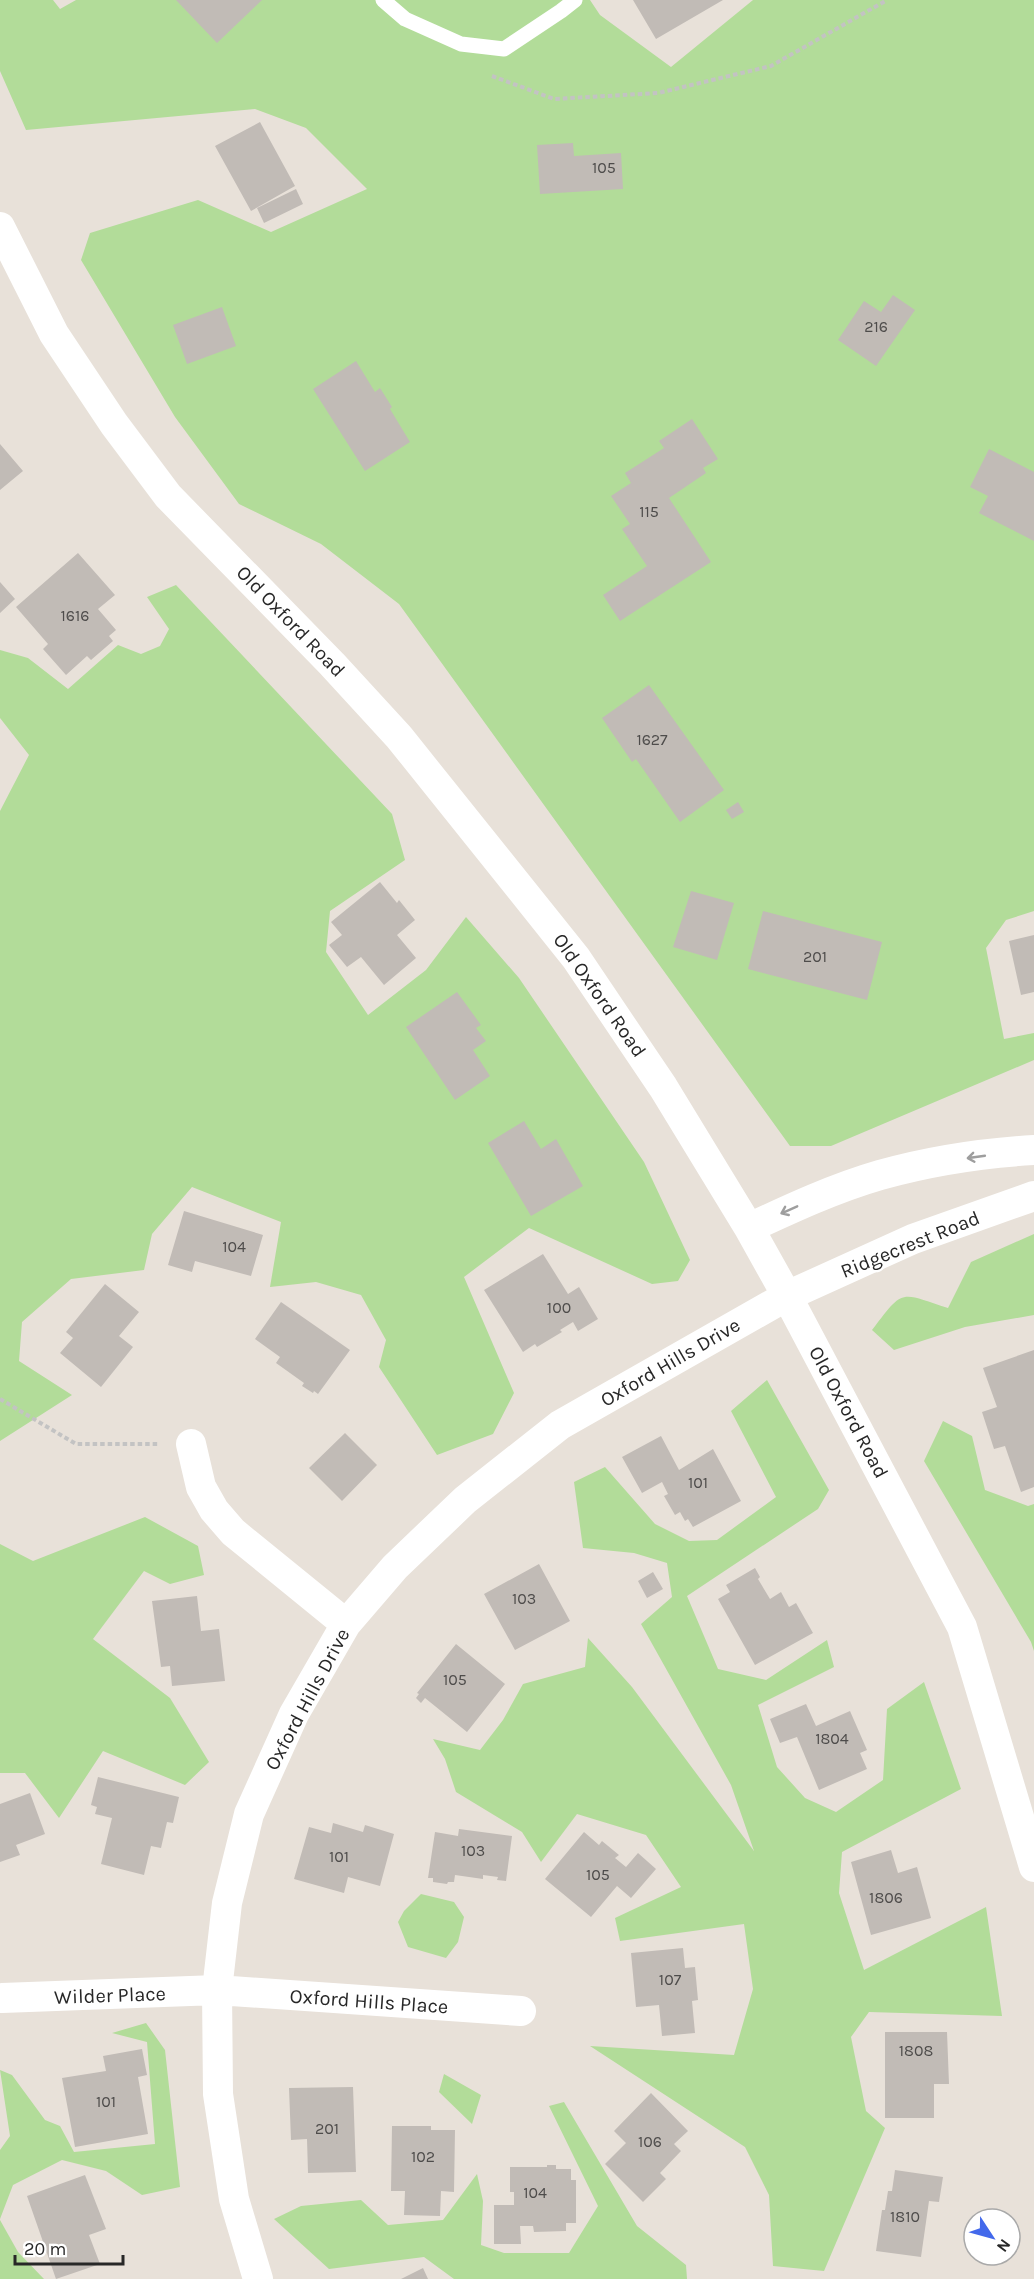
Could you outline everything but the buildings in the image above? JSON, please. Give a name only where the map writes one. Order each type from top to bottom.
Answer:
[{"type":"street","name":"Old Oxford Road","points":[[0,227],[54,334],[114,424],[168,496],[332,664],[399,737],[576,958],[663,1087],[749,1228],[787,1296],[962,1627],[1034,1867]]},
{"type":"street","points":[[749,1228],[820,1196],[880,1175],[937,1163],[1034,1150]]},
{"type":"street","name":"Ridgecrest Road","points":[[787,1296],[913,1239],[1034,1196]]},
{"type":"street","name":"Oxford Hills Drive","points":[[258,2279],[234,2199],[218,2094],[218,1990],[227,1903],[249,1814],[294,1714],[346,1624],[395,1567],[465,1500],[560,1425],[787,1296]]},
{"type":"street","points":[[191,1444],[201,1487],[214,1510],[233,1532],[346,1624]]},
{"type":"street","name":"Wilder Place","points":[[2,1998],[218,1990]]},
{"type":"street","name":"Oxford Hills Place","points":[[218,1990],[521,2011]]},
{"type":"lane","points":[[384,0],[405,19],[461,44],[504,49],[575,0]]},
{"type":"path","points":[[483,72],[554,99],[658,93],[771,66],[887,0]]},
{"type":"path","points":[[0,1399],[76,1444],[191,1444]]},
{"type":"green space","points":[[0,0],[53,0],[60,9],[76,0],[590,0],[600,15],[671,67],[753,0],[1034,0],[1034,911],[1006,920],[986,948],[1004,1039],[1034,1033],[1034,1060],[831,1146],[790,1146],[399,604],[321,544],[239,504],[175,417],[81,260],[90,233],[198,200],[271,232],[367,189],[306,128],[255,109],[26,130],[0,71]]},
{"type":"green space","points":[[176,585],[392,814],[405,860],[330,911],[326,952],[368,1015],[426,970],[466,917],[519,978],[644,1162],[690,1260],[678,1281],[652,1284],[529,1228],[464,1277],[514,1393],[493,1434],[437,1455],[379,1367],[386,1340],[361,1295],[316,1282],[270,1287],[281,1222],[192,1187],[152,1234],[144,1270],[71,1279],[22,1322],[19,1361],[72,1395],[0,1441],[0,811],[29,755],[0,718],[0,650],[28,658],[68,689],[118,645],[141,654],[160,646],[169,629],[147,597]]},
{"type":"green space","points":[[1034,1234],[1034,1315],[965,1327],[894,1350],[872,1330],[890,1307],[904,1297],[920,1299],[948,1308],[971,1262]]},
{"type":"green space","points":[[767,1380],[829,1490],[818,1509],[687,1596],[718,1669],[766,1680],[827,1640],[834,1667],[758,1705],[777,1767],[805,1798],[836,1812],[883,1780],[887,1709],[924,1682],[961,1789],[842,1852],[839,1893],[864,1970],[986,1907],[1002,2016],[869,2012],[851,2037],[866,2111],[885,2128],[824,2271],[773,2266],[769,2195],[745,2147],[590,2046],[734,2055],[753,1989],[744,1924],[620,1941],[615,1918],[681,1887],[646,1835],[577,1814],[541,1862],[522,1832],[456,1792],[445,1759],[433,1739],[480,1750],[503,1720],[523,1684],[585,1667],[588,1638],[632,1687],[754,1851],[731,1785],[641,1624],[672,1597],[667,1563],[634,1553],[583,1548],[574,1482],[605,1467],[655,1524],[689,1541],[717,1540],[776,1497],[731,1411]]},
{"type":"green space","points":[[943,1421],[972,1436],[985,1490],[1028,1506],[1034,1504],[1034,1651],[1031,1642],[924,1461]]},
{"type":"green space","points":[[145,1517],[198,1546],[204,1575],[170,1584],[144,1571],[93,1639],[170,1698],[209,1762],[185,1785],[103,1751],[59,1818],[25,1773],[0,1773],[0,1544],[33,1561]]},
{"type":"green space","points":[[421,1894],[454,1902],[464,1917],[458,1942],[446,1958],[408,1947],[398,1922],[404,1911]]},
{"type":"green space","points":[[146,2023],[165,2050],[180,2187],[142,2195],[106,2171],[62,2160],[13,2185],[0,2219],[0,2150],[10,2136],[0,2070],[12,2075],[45,2120],[60,2126],[74,2152],[155,2144],[147,2042],[112,2033]]},
{"type":"green space","points":[[444,2074],[481,2095],[472,2124],[439,2092]]},
{"type":"green space","points":[[564,2102],[637,2226],[686,2265],[687,2279],[454,2279],[424,2257],[329,2269],[274,2219],[301,2206],[361,2200],[388,2225],[443,2220],[477,2174],[483,2201],[481,2245],[504,2253],[569,2253],[598,2206],[549,2106]]},
{"type":"green space","points":[[0,2220],[18,2252],[44,2279],[0,2279]]}]
